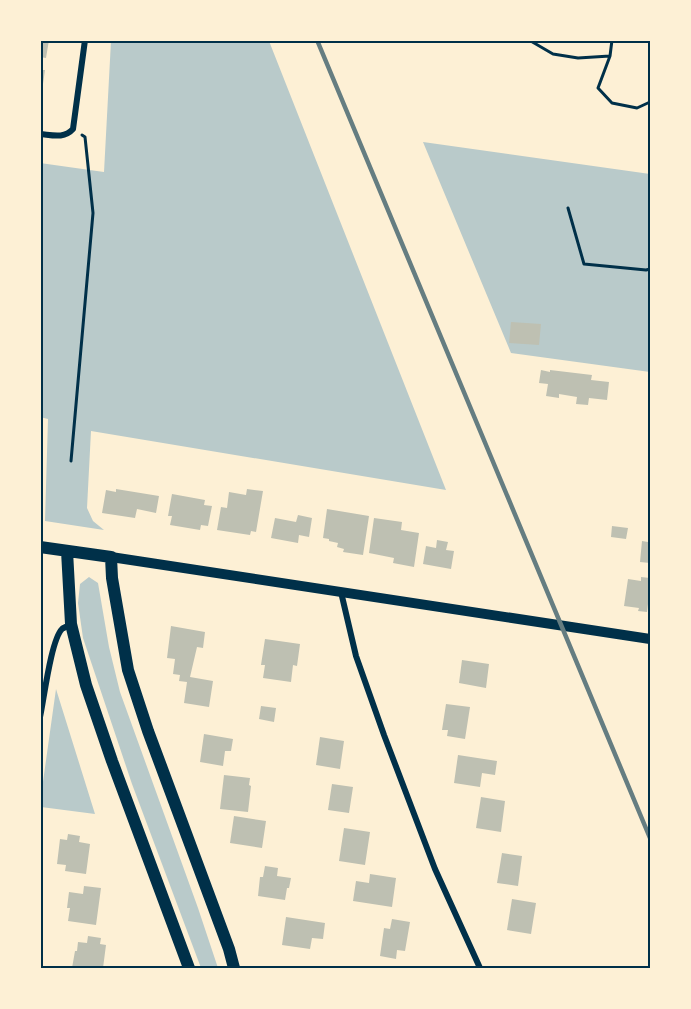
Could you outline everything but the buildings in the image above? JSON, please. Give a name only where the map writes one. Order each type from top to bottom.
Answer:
[{"type":"main road","points":[[40,547],[111,557],[112,578],[128,670],[148,731],[229,949],[234,969]]},
{"type":"main road","points":[[67,551],[71,624],[86,685],[189,969]]},
{"type":"street","points":[[40,134],[68,135],[73,129],[85,40]]},
{"type":"street","points":[[111,557],[651,639]]},
{"type":"street","points":[[341,592],[356,656],[384,735],[435,868],[480,969]]},
{"type":"street","points":[[40,717],[57,638],[62,628],[71,624]]},
{"type":"path","points":[[529,40],[553,54],[578,58],[610,56]]},
{"type":"path","points":[[612,40],[610,56],[598,88],[612,103],[637,108],[651,102]]},
{"type":"path","points":[[71,461],[93,213],[85,137],[73,129]]},
{"type":"path","points":[[568,208],[584,264],[651,269]]},
{"type":"shaded area","points":[[111,41],[269,41],[446,490],[91,431],[87,508],[93,521],[104,530],[45,521],[48,419],[40,417],[40,163],[104,172]]},
{"type":"shaded area","points":[[423,142],[650,174],[650,372],[511,353]]},
{"type":"shaded area","points":[[89,577],[98,583],[109,647],[120,692],[218,968],[201,968],[132,784],[83,638],[78,603],[80,584]]},
{"type":"shaded area","points":[[56,689],[95,814],[41,807]]},
{"type":"railway","points":[[317,40],[650,838]]}]
